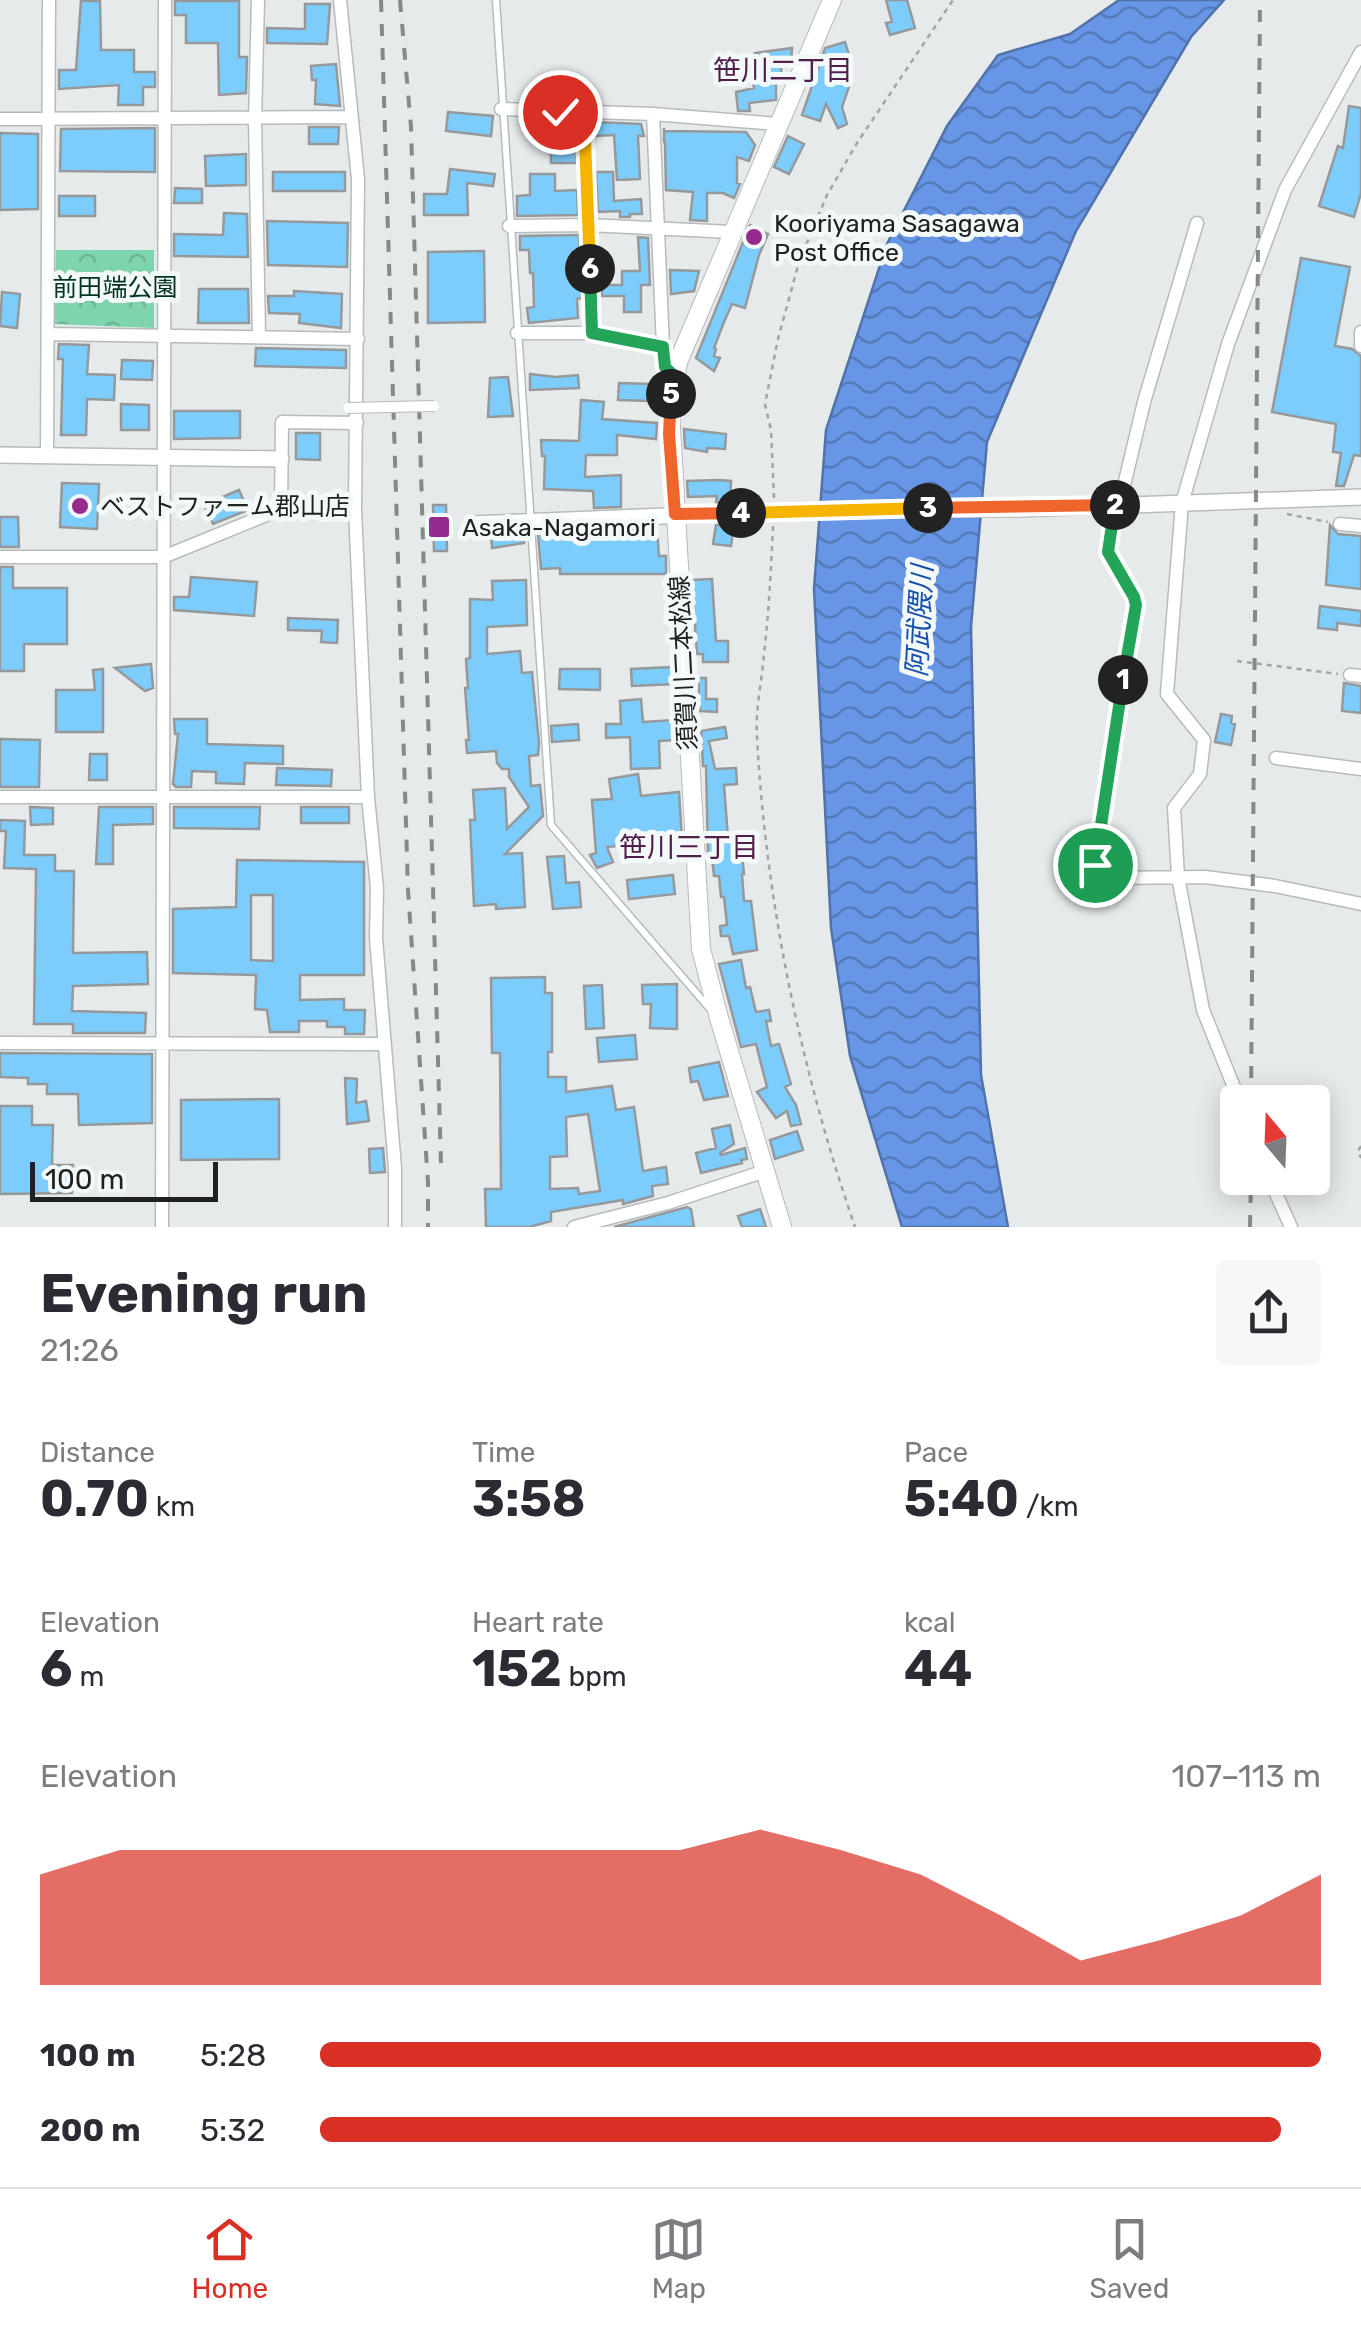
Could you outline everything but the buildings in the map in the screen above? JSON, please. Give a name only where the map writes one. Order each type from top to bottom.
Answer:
[{"type":"main road","name":"須賀川二本松線","points":[[782,1227],[701,949],[669,434],[674,376],[832,0]]},
{"type":"street","points":[[47,455],[49,0]]},
{"type":"street","points":[[162,1227],[165,0]]},
{"type":"street","points":[[258,0],[258,336]]},
{"type":"street","points":[[340,0],[358,180],[355,510],[383,1044],[396,1168],[395,1227]]},
{"type":"street","points":[[1233,1085],[1203,1010],[1178,878],[1174,808],[1200,774],[1204,740],[1167,694],[1182,502],[1228,344],[1285,190],[1361,52]]},
{"type":"street","points":[[501,110],[653,114],[778,124]]},
{"type":"street","points":[[584,112],[592,333]]},
{"type":"street","points":[[653,114],[663,347],[665,367],[674,376]]},
{"type":"street","points":[[0,119],[352,117]]},
{"type":"street","points":[[510,226],[588,224],[732,232]]},
{"type":"street","points":[[1197,224],[1117,505],[1108,552],[1136,605],[1095,865],[1106,878],[1178,878],[1275,886],[1361,904]]},
{"type":"street","points":[[1361,332],[1361,346]]},
{"type":"street","points":[[517,333],[592,333],[663,347]]},
{"type":"street","points":[[48,334],[358,339]]},
{"type":"street","points":[[348,408],[434,406]]},
{"type":"street","points":[[281,509],[282,422],[357,423]]},
{"type":"street","points":[[0,455],[281,459]]},
{"type":"street","points":[[472,524],[675,514],[874,508],[1017,509],[1361,497]]},
{"type":"street","points":[[0,556],[163,557],[281,509],[355,510]]},
{"type":"street","points":[[1340,524],[1361,526]]},
{"type":"street","points":[[1276,758],[1361,769]]},
{"type":"street","points":[[0,797],[368,798]]},
{"type":"street","points":[[0,1043],[383,1044]]},
{"type":"street","points":[[574,1227],[668,1203],[765,1171]]},
{"type":"street","points":[[1277,1195],[1291,1227]]},
{"type":"lane","points":[[496,0],[551,825],[718,1018]]},
{"type":"path","points":[[774,499],[766,404],[778,339],[799,262],[827,195],[857,143],[952,0]]},
{"type":"path","points":[[1278,511],[1340,524]]},
{"type":"path","points":[[773,517],[770,604],[756,734],[780,948],[820,1114],[855,1227]]},
{"type":"path","points":[[1238,661],[1355,676]]},
{"type":"path","points":[[1361,1146],[1361,1158]]},
{"type":"green space","name":"前田端公園","points":[[56,250],[154,250],[154,328],[54,324]]},
{"type":"water","name":"阿武隈川","points":[[1119,0],[1224,0],[1191,37],[1076,231],[987,442],[971,627],[981,1075],[1008,1227],[902,1227],[850,1056],[831,928],[814,589],[826,430],[887,244],[947,126],[998,55],[1070,34]]},
{"type":"railway","points":[[381,0],[408,890],[428,1227]]},
{"type":"railway","points":[[400,0],[411,127],[441,1164]]},
{"type":"railway","points":[[1251,1085],[1260,0]]},
{"type":"railway","points":[[1250,1227],[1251,1195]]},
{"type":"place","name":"Kooriyama Sasagawa Post Office","points":[[754,237]]},
{"type":"place","name":"ベストファーム郡山店","points":[[80,506]]},
{"type":"place","name":"Asaka-Nagamori","points":[[439,527]]},
{"type":"district","name":"笹川二丁目","points":[[783,70]]},
{"type":"district","name":"笹川三丁目","points":[[689,847]]},
{"type":"route","points":[[560,112],[584,112],[592,333],[663,347],[665,367],[674,376],[669,434],[675,514],[1117,505],[1108,552],[1136,605],[1095,865]]}]
